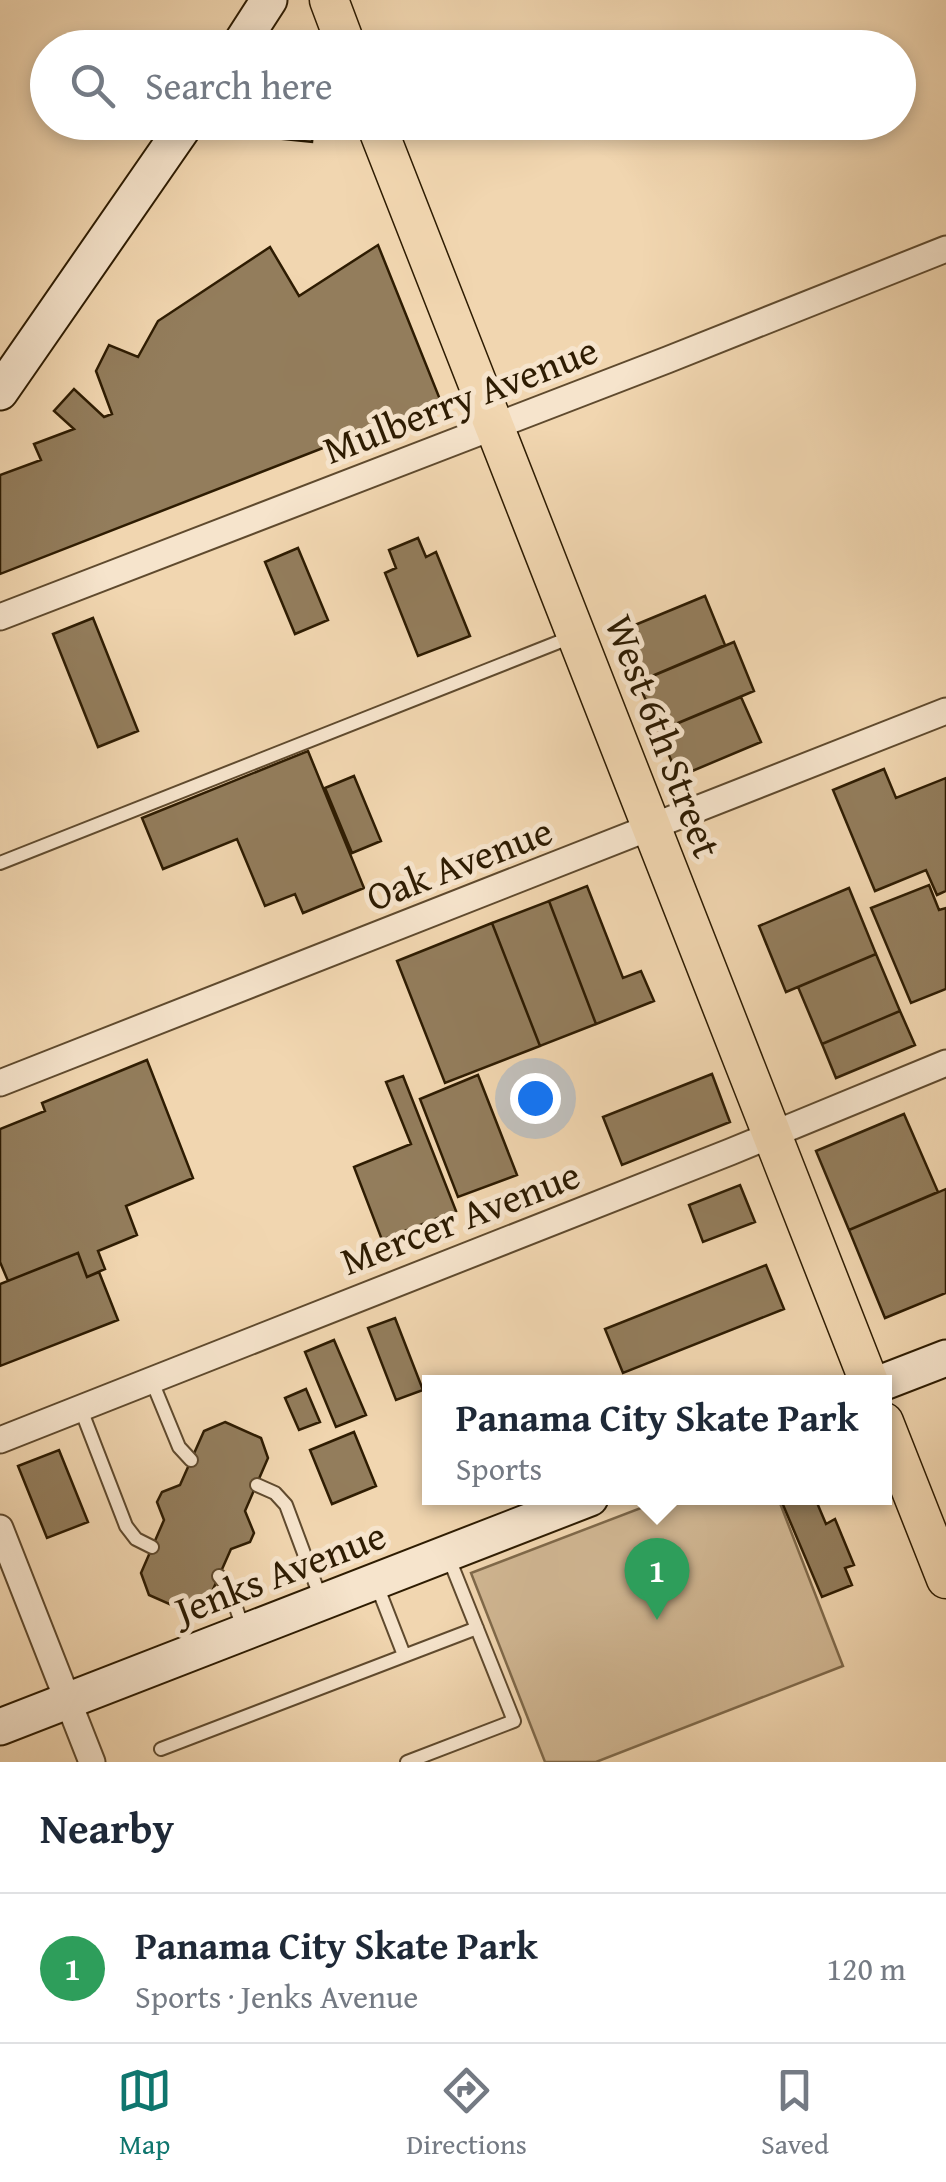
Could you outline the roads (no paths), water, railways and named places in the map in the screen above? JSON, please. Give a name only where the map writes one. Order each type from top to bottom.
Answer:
[{"type":"main road","points":[[329,0],[340,30]]},
{"type":"main road","name":"West 6th Street","points":[[383,140],[866,1375]]},
{"type":"main road","points":[[892,1442],[946,1579]]},
{"type":"street","points":[[250,30],[269,0]]},
{"type":"street","points":[[0,392],[174,140]]},
{"type":"street","name":"Mulberry Avenue","points":[[0,617],[946,249]]},
{"type":"street","name":"Oak Avenue","points":[[0,1084],[946,711]]},
{"type":"street","name":"Mercer Avenue","points":[[0,1440],[946,1063]]},
{"type":"street","points":[[892,1379],[946,1358]]},
{"type":"street","name":"Jenks Avenue","points":[[0,1727],[572,1505]]},
{"type":"street","points":[[0,1528],[92,1762]]},
{"type":"lane","points":[[0,863],[576,636]]},
{"type":"lane","points":[[152,1379],[178,1447],[191,1460]]},
{"type":"lane","points":[[80,1406],[126,1526],[136,1539],[152,1548]]},
{"type":"lane","points":[[257,1485],[276,1492],[286,1505],[322,1601]]},
{"type":"lane","points":[[406,1762],[514,1721],[447,1553]]},
{"type":"lane","points":[[219,1576],[230,1590],[244,1631]]},
{"type":"lane","points":[[375,1581],[404,1655]]},
{"type":"lane","points":[[161,1749],[477,1628]]},
{"type":"place","name":"Panama City Skate Park","points":[[657,1620]]}]
